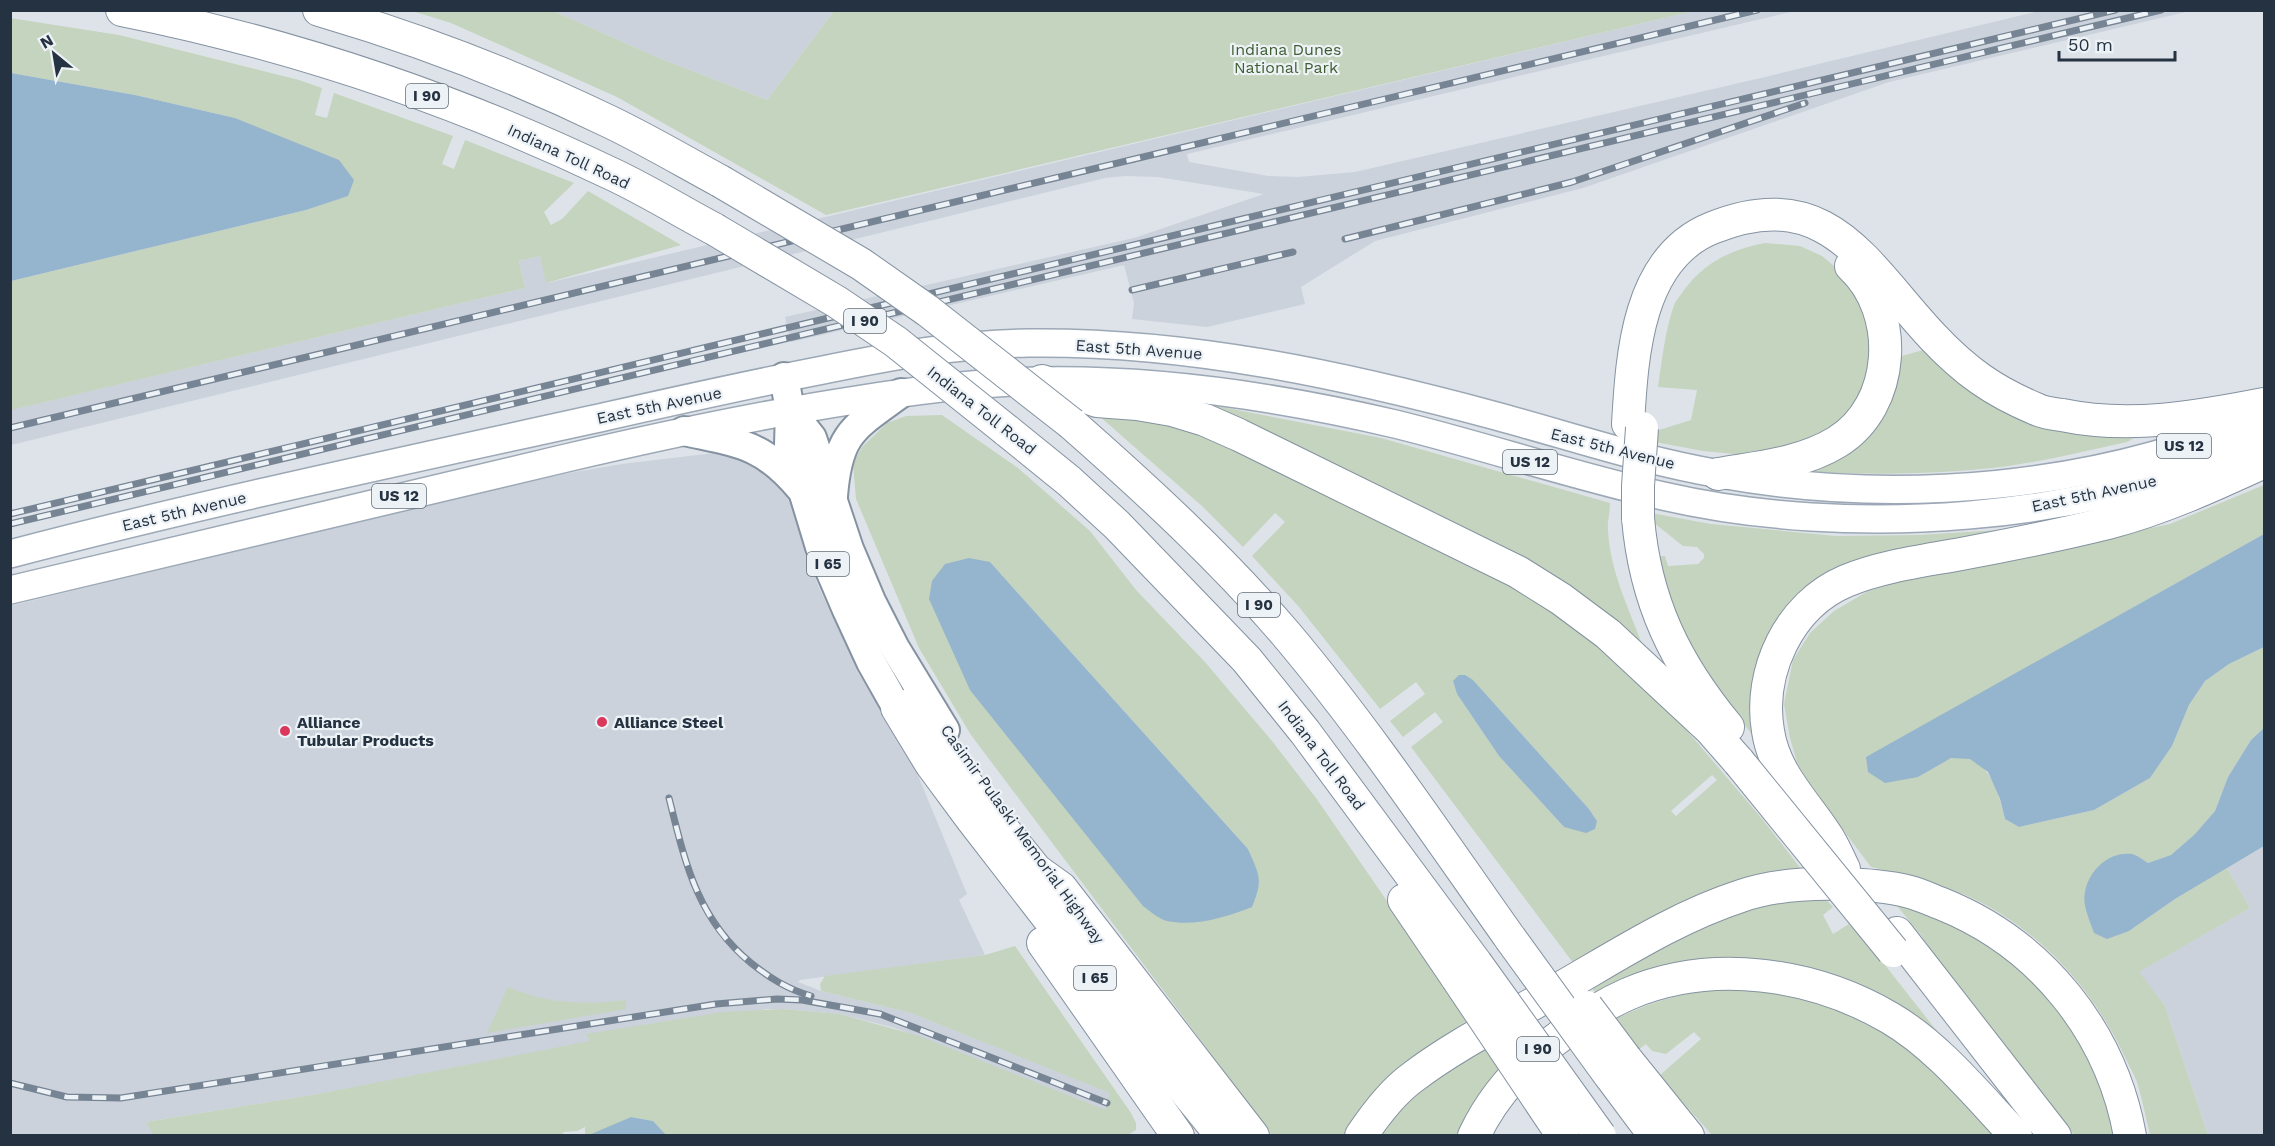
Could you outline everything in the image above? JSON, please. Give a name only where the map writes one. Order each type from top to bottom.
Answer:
[{"type":"highway","name":"Indiana Toll Road","points":[[122,10],[264,43],[404,88],[474,114],[616,176],[837,302],[896,342],[1069,481],[1118,525],[1247,660],[1305,732],[1340,805],[1467,970]]},
{"type":"highway","name":"I 90","points":[[319,10],[437,49],[523,82],[609,121],[720,181],[861,264],[928,311],[1072,424],[1148,491],[1221,563],[1285,633],[1347,709],[1419,809],[1518,932],[1617,1066],[1655,1136]]},
{"type":"highway","points":[[1710,729],[1679,685],[1653,640],[1630,570],[1630,516],[1638,486],[1635,426],[1637,338],[1644,306],[1666,265],[1684,245],[1705,230],[1752,215],[1784,215],[1807,219],[1832,231],[1871,263],[1933,336],[1964,367],[1999,393],[2039,411],[2076,418],[2153,421],[2204,416],[2265,404]]},
{"type":"highway","points":[[1635,426],[1652,338],[1668,292],[1680,273],[1697,256],[1714,244],[1758,231],[1782,231],[1823,245],[1858,273],[1871,293],[1881,318],[1886,344],[1884,373],[1874,401],[1859,422],[1839,441],[1813,454],[1779,464],[1718,474]]},
{"type":"highway","name":"Casimir Pulaski Memorial Highway","points":[[784,378],[790,410],[789,445],[820,547],[871,662],[897,708],[931,764],[971,818],[1118,1008],[1222,1136]]},
{"type":"highway","points":[[1042,381],[1097,401],[1172,410],[1205,420],[1491,558],[1561,599],[1608,634],[1710,729],[1775,757],[1788,783],[1827,835],[1844,869],[1895,942],[2055,1136]]},
{"type":"highway","points":[[833,501],[835,468],[845,440],[856,425],[901,393]]},
{"type":"highway","name":"Casimir Pulaski Memorial Highway","points":[[790,410],[812,438],[849,549],[871,601],[895,648],[957,749],[1031,845],[1060,888],[1252,1136]]},
{"type":"highway","points":[[684,431],[738,443],[763,453],[777,463],[801,489]]},
{"type":"highway","points":[[1752,748],[1766,703],[1770,675],[1777,651],[1796,619],[1821,596],[1844,581],[1880,569],[2041,539],[2111,522],[2187,497],[2265,462]]},
{"type":"highway","points":[[1630,516],[1647,579],[1666,633],[1708,703],[1752,748],[2036,1136]]},
{"type":"highway","points":[[897,708],[906,704],[915,708],[952,765],[1036,870],[1060,888]]},
{"type":"highway","points":[[971,818],[992,865],[1046,947],[1178,1136]]},
{"type":"highway","points":[[1361,1136],[1376,1115],[1411,1078],[1457,1047],[1625,951],[1695,914],[1742,895],[1779,887],[1820,884],[1876,886],[1911,892],[1970,917],[1999,933],[2035,960],[2063,991],[2090,1027],[2108,1060],[2126,1110],[2130,1136]]},
{"type":"highway","name":"I 90","points":[[1467,970],[1600,1136]]},
{"type":"highway","points":[[1467,970],[1563,1136]]},
{"type":"highway","points":[[1474,1136],[1481,1120],[1504,1087],[1542,1049],[1600,1008],[1630,994],[1664,983],[1702,975],[1743,974],[1783,978],[1822,987],[1862,1003],[1892,1019],[1930,1048],[2016,1136]]},
{"type":"highway","points":[[1617,1066],[1688,1136]]},
{"type":"main road","name":"East 5th Avenue","points":[[10,554],[319,480],[784,378],[949,348],[1028,343],[1120,345],[1228,357],[1313,372],[1718,474],[1840,488],[1967,487],[2043,479],[2102,468],[2168,451],[2236,429],[2265,416]]},
{"type":"main road","name":"East 5th Avenue","points":[[10,590],[327,513],[684,431],[790,410],[901,393],[993,383],[1118,382],[1303,405],[1396,424],[1667,498],[1779,514],[1840,519],[1902,519],[1971,515],[2050,505],[2116,491],[2194,470],[2265,442]]},
{"type":"shaded area","points":[[553,11],[834,11],[767,100],[661,59]]},
{"type":"shaded area","points":[[1694,11],[1795,11],[1187,154],[1189,162],[1268,176],[1298,177],[1355,172],[2039,11],[2190,11],[1889,82],[1583,188],[1375,241],[1301,287],[1305,304],[1207,327],[1132,319],[1134,303],[1124,265],[791,342],[785,317],[1134,238],[1264,194],[1158,177],[1125,176],[1105,178],[11,445],[10,410],[525,288],[519,261],[540,256],[547,283]]},
{"type":"shaded area","points":[[714,453],[747,456],[773,470],[793,501],[817,583],[858,672],[912,761],[967,894],[959,900],[985,955],[798,982],[821,991],[911,1013],[1111,1093],[1105,1111],[895,1028],[840,1014],[766,1009],[312,1095],[146,1122],[154,1135],[11,1135],[10,606],[528,480],[622,464]]},
{"type":"shaded area","points":[[2264,846],[2264,1135],[2208,1135],[2165,1006],[2138,972],[2250,908],[2227,868]]},
{"type":"green space","name":"Indiana Dunes National Park","points":[[412,11],[553,11],[661,59],[767,100],[834,11],[1694,11],[826,215],[617,97],[451,23]]},
{"type":"green space","points":[[10,18],[119,35],[299,80],[322,88],[315,115],[327,118],[334,93],[453,136],[442,164],[454,169],[465,140],[574,183],[544,212],[551,225],[562,219],[588,191],[681,245],[546,283],[540,256],[519,261],[525,288],[11,410],[11,281],[306,210],[347,196],[235,118],[135,95],[11,73]]},
{"type":"green space","points":[[1765,243],[1800,246],[1822,256],[1858,291],[1873,338],[1867,389],[1834,432],[1755,456],[1703,451],[1655,442],[1656,431],[1691,420],[1697,390],[1658,387],[1666,335],[1675,303],[1692,280],[1710,264],[1730,253]]},
{"type":"green space","points":[[1927,349],[2134,438],[2127,442],[2060,457],[1992,468],[1896,474],[1799,471],[1898,357]]},
{"type":"green space","points":[[1216,406],[1381,438],[1610,503],[1608,528],[1612,560],[1643,646],[1209,410]]},
{"type":"green space","points":[[942,415],[1018,468],[1090,531],[1136,590],[1205,662],[1272,741],[1316,798],[1469,1020],[1434,1044],[1400,1072],[1369,1102],[1343,1135],[1272,1135],[971,735],[919,648],[856,499],[853,464],[862,447],[887,423],[906,416]],"holes":[[[990,562],[1248,849],[1256,868]]]},
{"type":"green space","points":[[1098,415],[1133,415],[1200,434],[1515,585],[1625,664],[1678,720],[1763,820],[1801,869],[1716,887],[1574,964],[1411,747],[1443,722],[1435,712],[1403,737],[1390,721],[1425,694],[1416,682],[1380,709],[1299,607],[1252,556],[1285,522],[1275,513],[1243,547],[1202,506]],"holes":[[[1473,680],[1589,809],[1597,821],[1564,827],[1499,756],[1457,694],[1453,681]],[[1712,775],[1717,780],[1676,816],[1671,811]]]},
{"type":"green space","points":[[2264,485],[2264,534],[1866,758],[1918,777],[1948,759],[1964,757],[1974,761],[1983,767],[1995,787],[2005,819],[2019,827],[2094,810],[2150,778],[2172,746],[2189,705],[2205,681],[2229,664],[2264,647],[2264,728],[2251,740],[2228,777],[2215,811],[2195,834],[2171,855],[2148,863],[2133,854],[2129,931],[2175,899],[2227,868],[2250,908],[2139,972],[2165,1006],[2208,1135],[2150,1135],[2134,1075],[2110,1028],[2077,981],[2036,940],[1989,907],[1940,886],[1871,867],[1800,773],[1790,738],[1784,704],[1793,660],[1810,633],[1834,611],[1868,591],[1905,580],[2170,524]]},
{"type":"green space","points":[[1651,513],[1711,524],[1836,536],[1918,535],[1999,530],[2086,516],[1795,612],[1760,745],[1698,664],[1665,590],[1658,550],[1660,556],[1665,556],[1668,566],[1698,564],[1704,558],[1704,554],[1697,547],[1683,546],[1654,523]]},
{"type":"green space","points":[[1821,894],[1833,907],[1823,915],[1833,934],[1849,924],[1874,951],[1969,1072],[1801,973],[1597,995],[1589,984],[1744,904]]},
{"type":"green space","points":[[1888,895],[1998,942],[2081,1025],[2123,1135],[2074,1135],[1956,989],[1921,935]]},
{"type":"green space","points":[[1015,946],[1131,1113],[1136,1123],[1136,1130],[1128,1135],[1117,1136],[666,1136],[653,1121],[631,1117],[589,1136],[585,1135],[585,1127],[577,1131],[564,1132],[561,1136],[154,1136],[146,1122],[312,1095],[590,1041],[586,1034],[723,1012],[782,1009],[840,1014],[919,1036],[1105,1110],[1110,1093],[911,1013],[821,991],[820,984],[825,976],[985,955]]},
{"type":"green space","points":[[508,987],[537,997],[566,1002],[626,1000],[626,1009],[487,1033]]},
{"type":"green space","points":[[1717,989],[1760,989],[1808,997],[1894,1034],[1933,1069],[1995,1135],[1712,1135],[1659,1076],[1701,1039],[1694,1032],[1666,1054],[1652,1051],[1646,1044],[1638,1050],[1615,1019],[1665,1000],[1689,993]]},
{"type":"green space","points":[[1484,1043],[1503,1072],[1465,1135],[1373,1136],[1415,1088]]},
{"type":"water","points":[[11,73],[135,95],[235,118],[339,160],[354,180],[348,196],[306,210],[11,281]]},
{"type":"water","points":[[2264,534],[2264,647],[2229,664],[2205,681],[2189,705],[2172,746],[2150,778],[2094,810],[2019,827],[2005,819],[2000,799],[1988,772],[1970,759],[1951,758],[1918,777],[1885,783],[1868,772],[1866,757]]},
{"type":"water","points":[[969,558],[990,562],[1248,849],[1259,878],[1258,890],[1252,907],[1199,922],[1177,923],[1164,920],[1143,906],[970,690],[929,599],[932,581],[945,564]]},
{"type":"water","points":[[1459,675],[1465,675],[1473,680],[1589,809],[1597,821],[1595,829],[1586,833],[1564,827],[1499,756],[1457,694],[1453,681]]},
{"type":"water","points":[[2264,728],[2264,846],[2175,899],[2129,931],[2107,939],[2094,933],[2084,897],[2091,876],[2101,864],[2116,856],[2134,855],[2148,863],[2171,855],[2195,834],[2215,811],[2228,777],[2251,740]]},
{"type":"water","points":[[631,1117],[653,1121],[666,1135],[589,1135]]},
{"type":"railway","points":[[10,428],[1757,10]]},
{"type":"railway","points":[[10,514],[2115,10]]},
{"type":"railway","points":[[10,524],[2161,10]]},
{"type":"railway","points":[[1345,239],[1572,182],[1805,103]]},
{"type":"railway","points":[[1132,290],[1293,252]]},
{"type":"railway","points":[[669,798],[688,867],[696,888],[718,928],[751,963],[786,986],[811,996]]},
{"type":"railway","points":[[10,1083],[67,1097],[121,1098],[716,1004],[777,999],[802,1000],[880,1014],[1107,1103]]},
{"type":"place","name":"Alliance Steel","points":[[602,722]]},
{"type":"place","name":"Alliance Tubular Products","points":[[285,731]]}]
